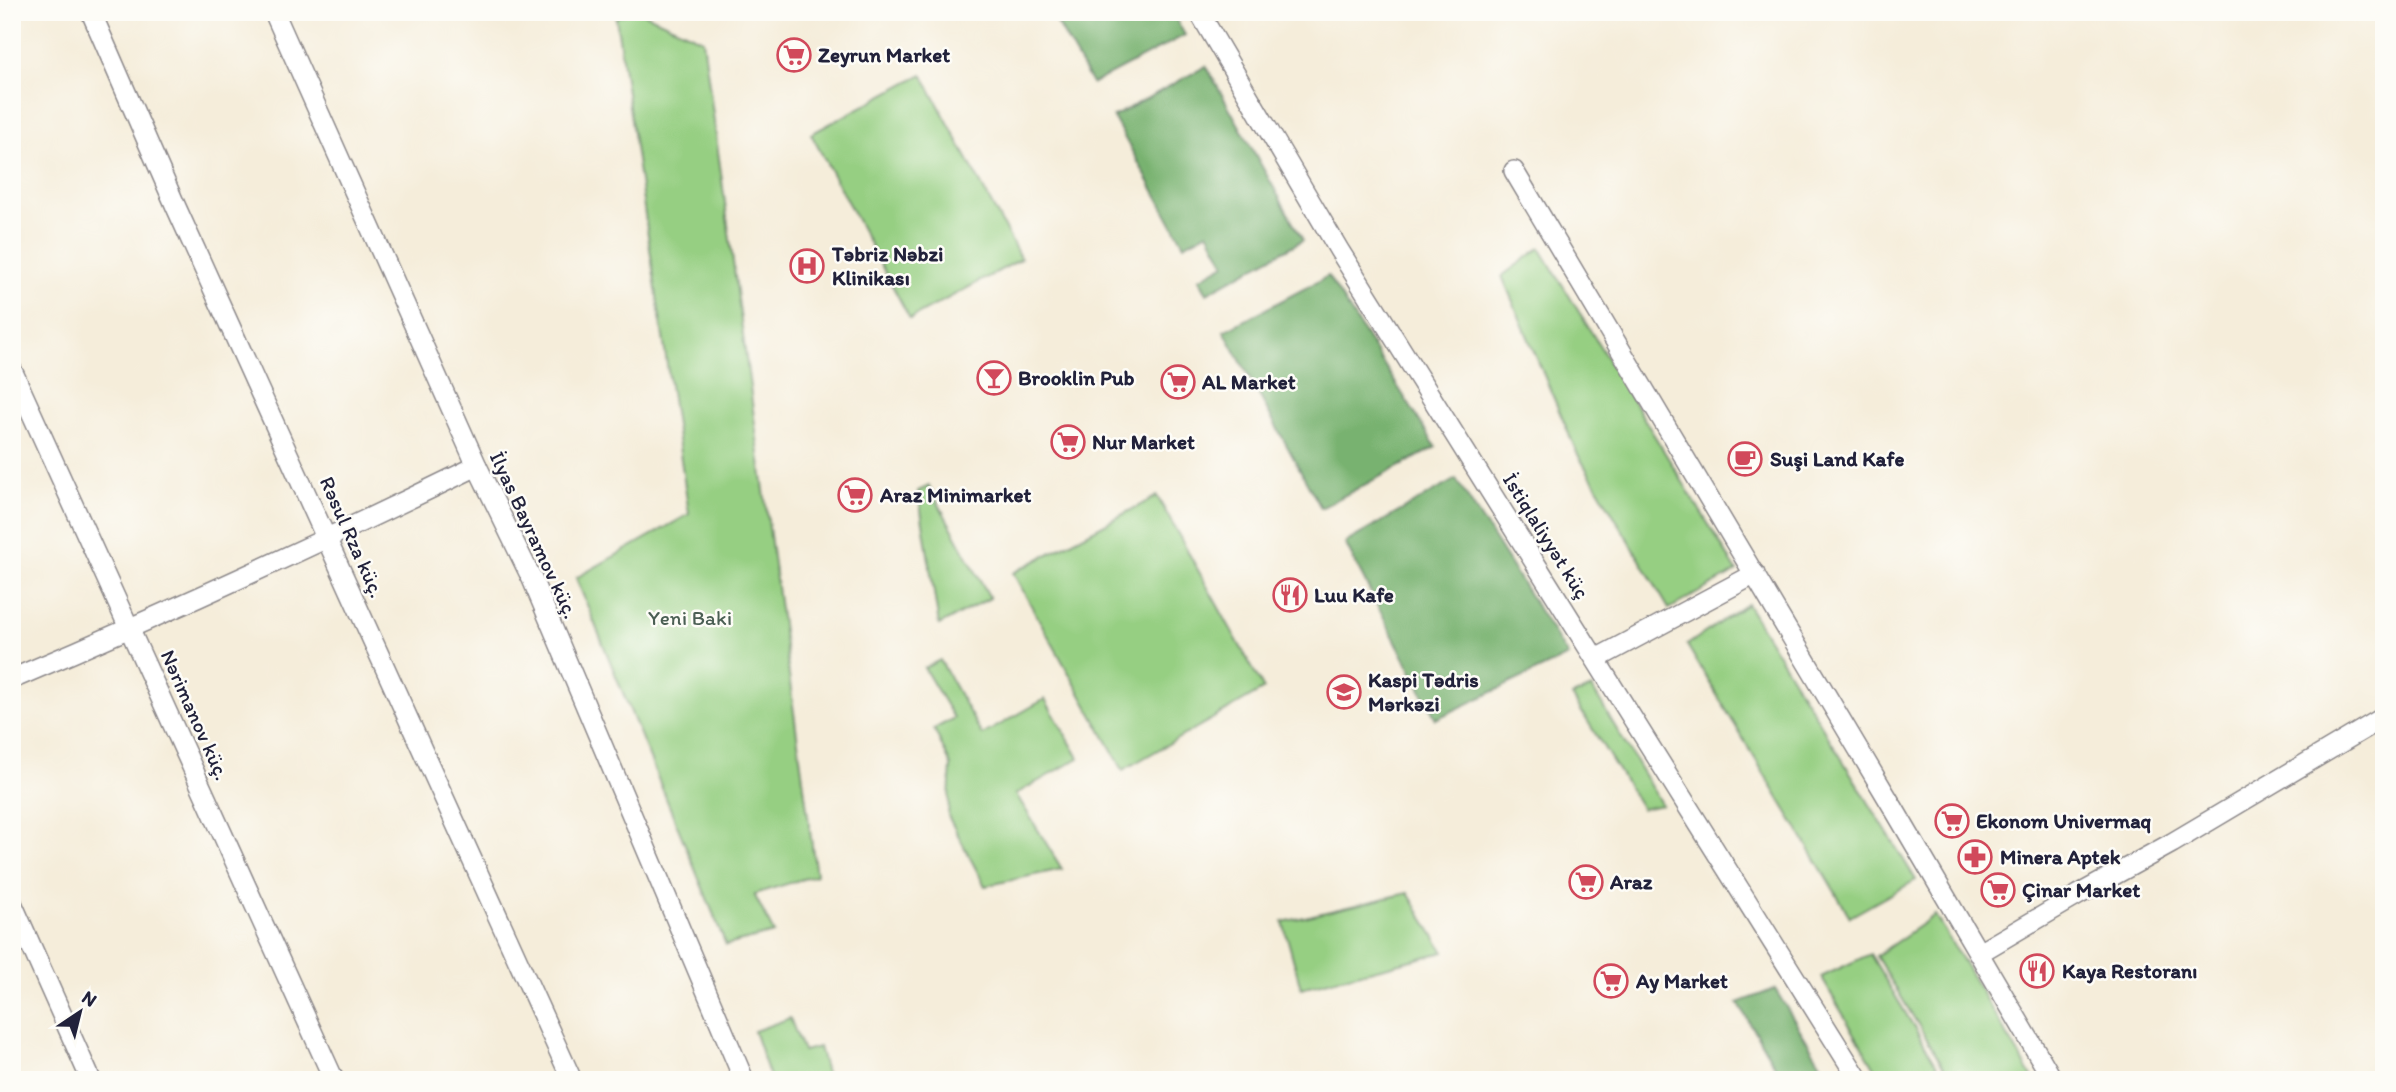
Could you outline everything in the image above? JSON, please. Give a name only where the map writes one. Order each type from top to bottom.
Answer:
[{"type":"street","name":"Rəsul Rza küç.","points":[[91,12],[176,207],[572,1080]]},
{"type":"street","name":"İlyas Bayramov küç.","points":[[274,12],[477,466],[532,579],[744,1080]]},
{"type":"street","name":"İstiqlaliyyət küç","points":[[1199,12],[1339,250],[1858,1080]]},
{"type":"street","points":[[1514,171],[2053,1080]]},
{"type":"street","name":"Nərimanov küç.","points":[[12,369],[334,1080]]},
{"type":"street","points":[[12,679],[131,629],[328,539],[477,466]]},
{"type":"street","points":[[1596,659],[1755,574]]},
{"type":"street","points":[[1979,953],[2172,843],[2384,717]]},
{"type":"street","points":[[12,903],[91,1080]]},
{"type":"green space","name":"Yeni Baki","points":[[629,12],[641,12],[703,40],[816,875],[754,894],[774,933],[726,945],[576,578],[689,514],[616,18]]},
{"type":"green space","points":[[1051,12],[1172,12],[1185,35],[1092,84]]},
{"type":"green space","points":[[1206,66],[1303,240],[1207,293],[1199,279],[1225,264],[1208,232],[1184,245],[1113,117]]},
{"type":"green space","points":[[922,74],[1021,259],[910,319],[811,134]]},
{"type":"green space","points":[[1540,248],[1737,571],[1669,609],[1577,453],[1502,276]]},
{"type":"green space","points":[[1328,276],[1436,447],[1321,508],[1224,331]]},
{"type":"green space","points":[[1456,479],[1568,656],[1436,719],[1345,543]]},
{"type":"green space","points":[[929,486],[990,598],[939,625],[918,491]]},
{"type":"green space","points":[[1157,496],[1264,689],[1123,770],[1013,573]]},
{"type":"green space","points":[[1747,604],[1916,880],[1850,917],[1687,645]]},
{"type":"green space","points":[[940,660],[982,735],[1045,699],[1079,758],[1016,794],[1062,869],[985,886],[948,816],[951,765],[934,729],[954,718],[924,668]]},
{"type":"green space","points":[[1592,688],[1662,805],[1642,809],[1572,696]]},
{"type":"green space","points":[[1408,893],[1444,952],[1301,988],[1283,922]]},
{"type":"green space","points":[[1935,915],[2034,1080],[1952,1080],[1876,956]]},
{"type":"green space","points":[[1870,954],[1946,1080],[1882,1080],[1821,977]]},
{"type":"green space","points":[[1775,989],[1831,1080],[1783,1080],[1738,1003]]},
{"type":"green space","points":[[790,1018],[803,1051],[819,1047],[828,1080],[771,1080],[754,1031]]},
{"type":"place","name":"Zeyrun Market","points":[[794,55]]},
{"type":"place","name":"Təbriz Nəbzi Klinikası","points":[[807,266]]},
{"type":"place","name":"Brooklin Pub","points":[[994,378]]},
{"type":"place","name":"AL Market","points":[[1178,382]]},
{"type":"place","name":"Nur Market","points":[[1068,442]]},
{"type":"place","name":"Suşi Land Kafe","points":[[1745,459]]},
{"type":"place","name":"Araz Minimarket","points":[[855,495]]},
{"type":"place","name":"Luu Kafe","points":[[1290,595]]},
{"type":"place","name":"Kaspi Tədris Mərkəzi","points":[[1344,692]]},
{"type":"place","name":"Ekonom Univermaq","points":[[1952,821]]},
{"type":"place","name":"Minera Aptek","points":[[1975,857]]},
{"type":"place","name":"Araz","points":[[1586,882]]},
{"type":"place","name":"Çinar Market","points":[[1998,890]]},
{"type":"place","name":"Kaya Restoranı","points":[[2037,971]]},
{"type":"place","name":"Ay Market","points":[[1611,981]]}]
